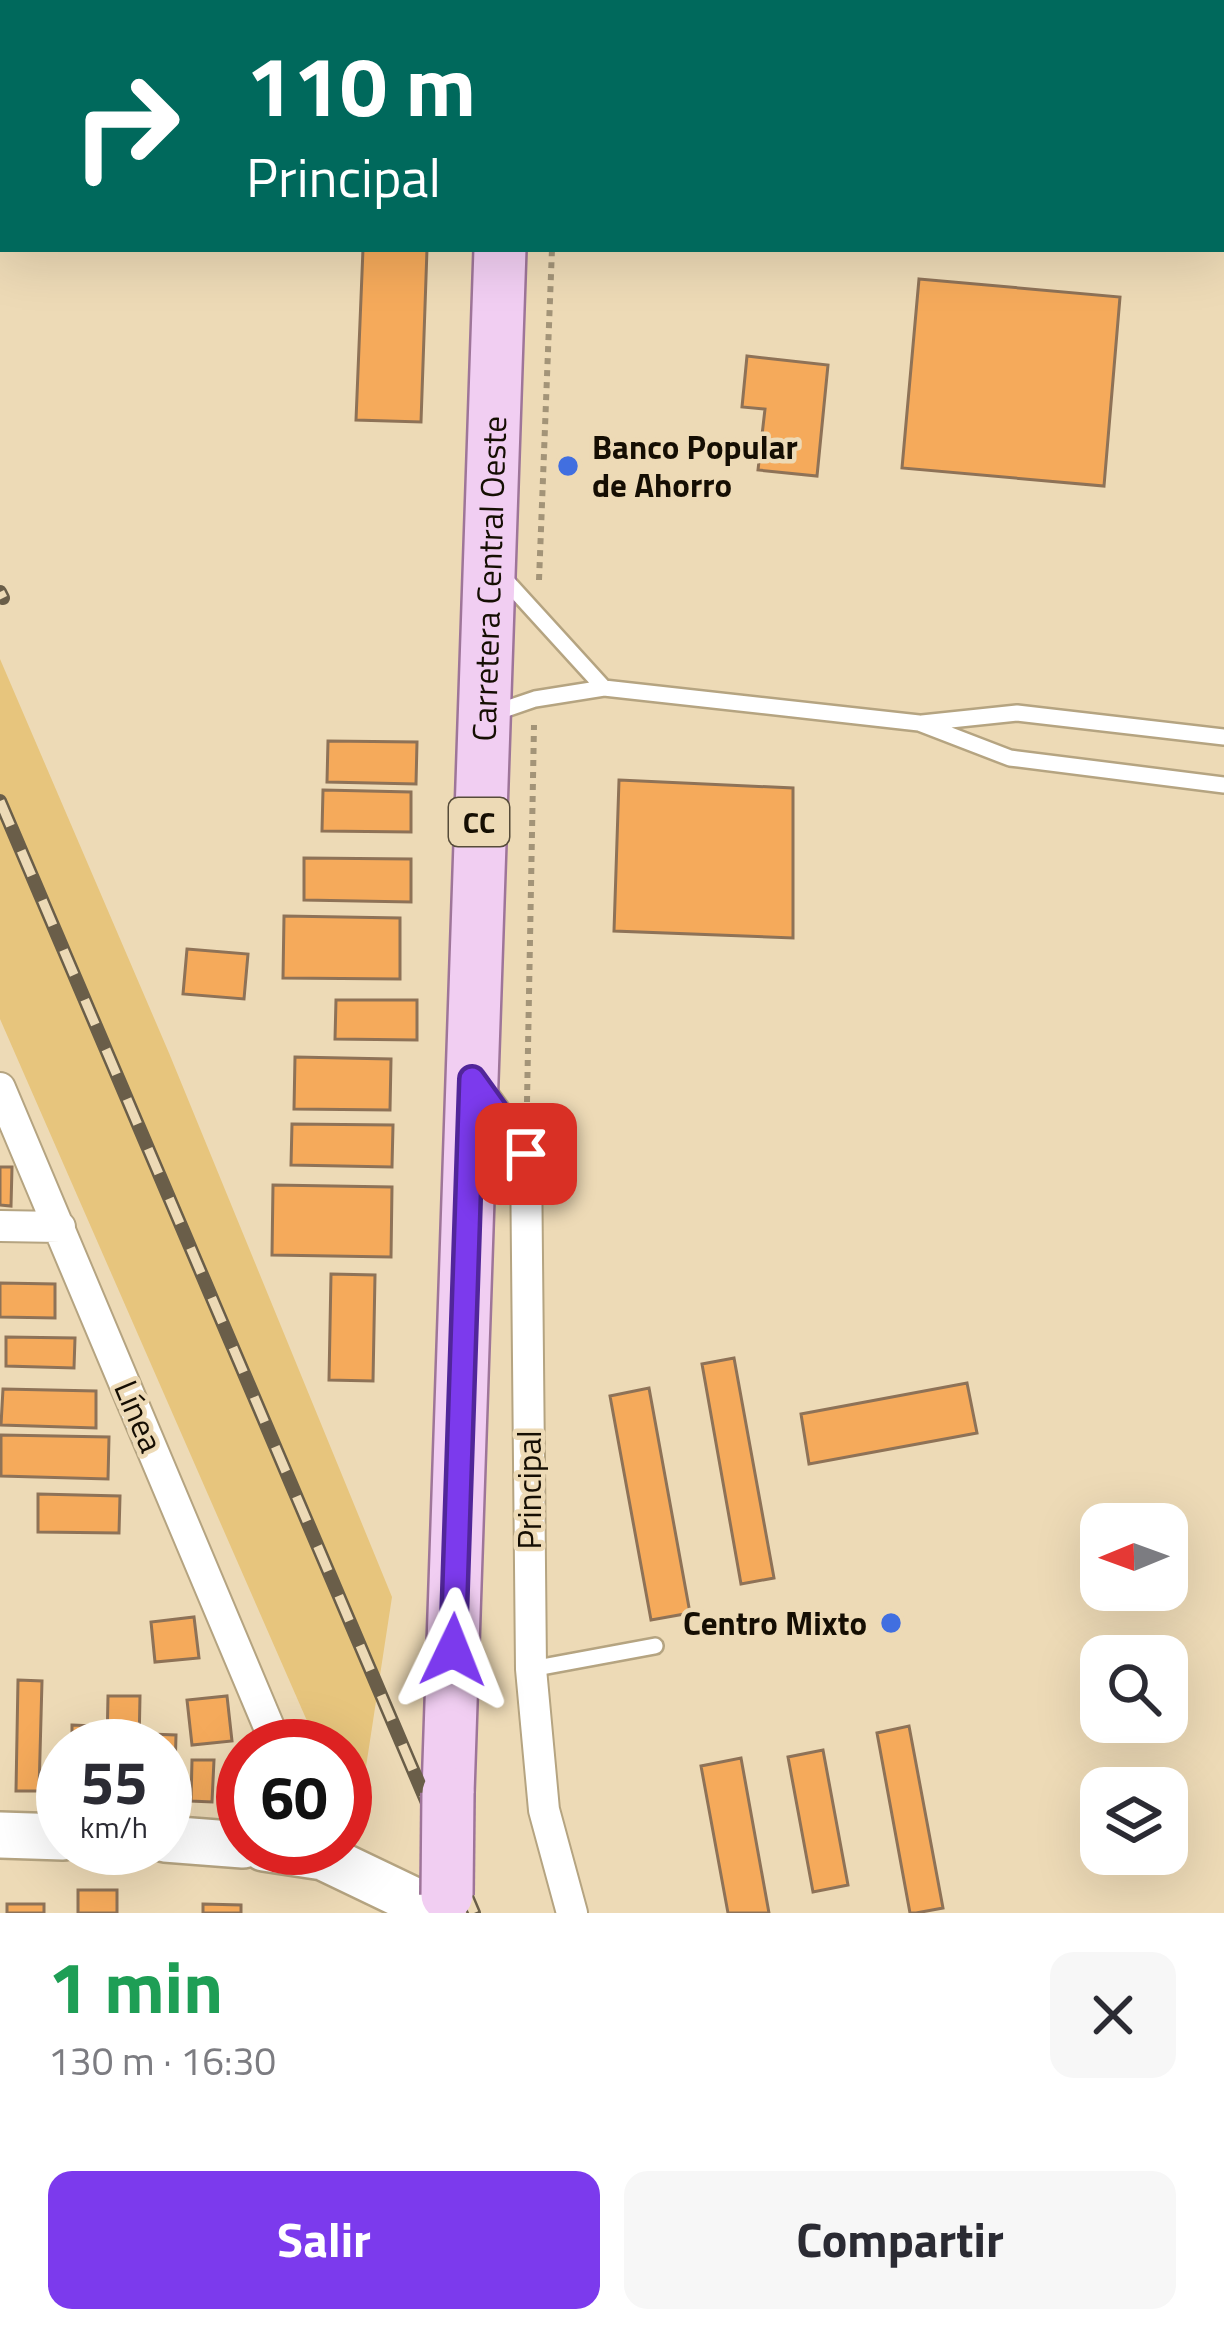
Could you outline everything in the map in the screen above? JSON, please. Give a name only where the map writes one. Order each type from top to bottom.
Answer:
[{"type":"main road","name":"Carretera Central Oeste","points":[[444,1907],[500,252]]},
{"type":"street","name":"Principal","points":[[472,1079],[526,1154],[531,1669],[544,1810],[572,1913]]},
{"type":"street","name":"Línea","points":[[0,1088],[266,1719]]},
{"type":"street","points":[[0,1226],[60,1227]]},
{"type":"street","points":[[0,1835],[36,1836]]},
{"type":"street","points":[[372,1875],[444,1907]]},
{"type":"lane","points":[[489,564],[604,688]]},
{"type":"lane","points":[[482,717],[535,699],[604,688],[919,723],[1017,713],[1224,737]]},
{"type":"lane","points":[[919,723],[1010,758],[1224,785]]},
{"type":"lane","points":[[531,1669],[655,1646]]},
{"type":"shaded area","points":[[0,659],[169,1053],[392,1597],[372,1728],[372,1719],[306,1719],[0,1019]]},
{"type":"building","points":[[363,252],[427,252],[421,422],[356,420]]},
{"type":"building","points":[[919,279],[1120,297],[1104,486],[902,468]]},
{"type":"building","points":[[747,356],[828,365],[817,476],[758,470],[765,409],[742,407]]},
{"type":"building","points":[[328,741],[417,742],[416,784],[327,782]]},
{"type":"building","points":[[619,780],[793,788],[793,938],[614,931]]},
{"type":"building","points":[[323,790],[411,792],[411,832],[322,831]]},
{"type":"building","points":[[304,858],[411,859],[411,902],[304,900]]},
{"type":"building","points":[[284,916],[400,918],[400,979],[283,978]]},
{"type":"building","points":[[187,949],[248,954],[244,999],[183,994]]},
{"type":"building","points":[[336,1000],[417,1000],[417,1040],[335,1039]]},
{"type":"building","points":[[295,1057],[391,1059],[390,1110],[294,1109]]},
{"type":"building","points":[[292,1124],[393,1125],[392,1167],[291,1165]]},
{"type":"building","points":[[0,1167],[12,1167],[11,1206],[0,1205]]},
{"type":"building","points":[[273,1185],[392,1187],[391,1257],[272,1255]]},
{"type":"building","points":[[331,1274],[375,1275],[373,1381],[329,1380]]},
{"type":"building","points":[[0,1283],[55,1284],[55,1318],[0,1317]]},
{"type":"building","points":[[6,1337],[75,1338],[74,1368],[6,1366]]},
{"type":"building","points":[[734,1358],[774,1578],[741,1584],[702,1364]]},
{"type":"building","points":[[967,1383],[977,1433],[809,1464],[801,1414]]},
{"type":"building","points":[[649,1388],[690,1613],[651,1620],[610,1396]]},
{"type":"building","points":[[3,1389],[96,1391],[96,1428],[1,1425]]},
{"type":"building","points":[[1,1435],[109,1437],[108,1479],[1,1476]]},
{"type":"building","points":[[38,1494],[120,1496],[119,1533],[38,1532]]},
{"type":"building","points":[[194,1617],[199,1658],[155,1662],[151,1622]]},
{"type":"building","points":[[18,1680],[42,1681],[41,1719],[36,1719],[36,1791],[16,1791]]},
{"type":"building","points":[[108,1696],[140,1696],[140,1719],[108,1719]]},
{"type":"building","points":[[227,1696],[230,1719],[216,1719],[216,1743],[192,1745],[187,1700]]},
{"type":"building","points":[[909,1726],[943,1908],[916,1913],[910,1913],[877,1733]]},
{"type":"building","points":[[823,1750],[848,1885],[813,1892],[788,1757]]},
{"type":"building","points":[[741,1758],[769,1913],[728,1913],[701,1766]]},
{"type":"building","points":[[192,1760],[214,1760],[212,1802],[192,1801]]},
{"type":"building","points":[[78,1890],[117,1890],[117,1913],[78,1913]]},
{"type":"building","points":[[7,1904],[44,1904],[44,1913],[7,1913]]},
{"type":"building","points":[[203,1904],[241,1905],[241,1913],[203,1913]]},
{"type":"railway","points":[[0,592],[3,598]]},
{"type":"railway","points":[[0,801],[474,1913]]},
{"type":"place","name":"Banco Popular de Ahorro","points":[[568,466]]},
{"type":"place","name":"Centro Mixto","points":[[891,1623]]},
{"type":"route","points":[[453,1650],[472,1079],[526,1154]]}]
